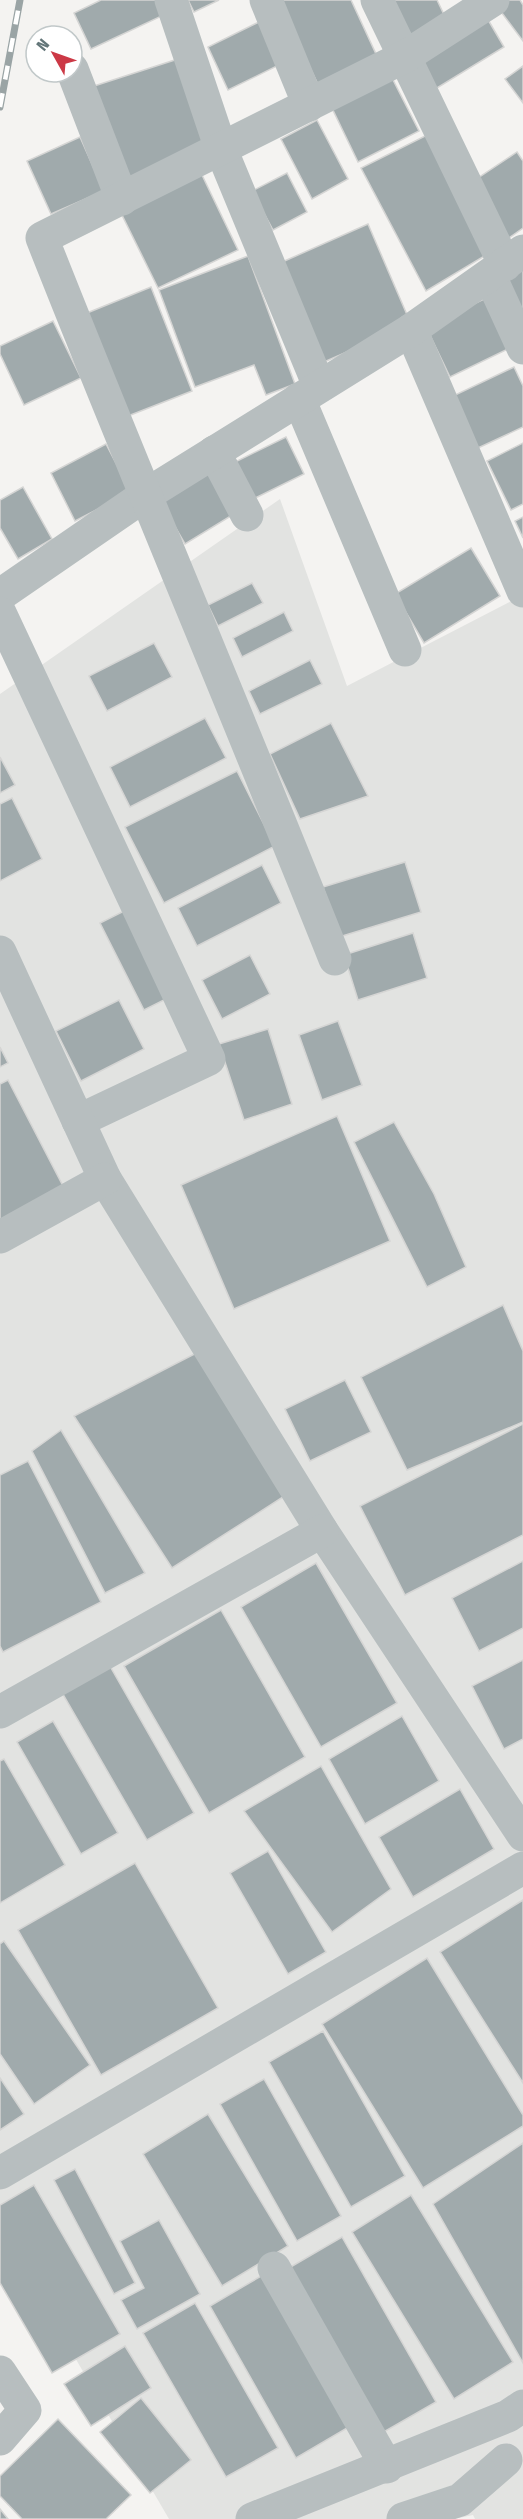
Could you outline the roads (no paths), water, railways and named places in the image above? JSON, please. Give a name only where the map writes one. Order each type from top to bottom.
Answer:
[{"type":"street","points":[[171,0],[221,149],[405,650]]},
{"type":"street","points":[[266,0],[309,105]]},
{"type":"street","points":[[377,0],[506,264],[523,348]]},
{"type":"street","points":[[335,959],[246,734],[144,495],[42,238],[406,56],[494,0]]},
{"type":"street","points":[[78,84],[122,199]]},
{"type":"street","points":[[0,595],[144,495],[411,330],[506,264]]},
{"type":"street","points":[[411,330],[523,591]]},
{"type":"street","points":[[214,452],[247,515]]},
{"type":"street","points":[[0,613],[209,1059],[78,1121]]},
{"type":"street","points":[[0,952],[105,1179],[322,1531],[523,1834]]},
{"type":"street","points":[[0,1237],[105,1179]]},
{"type":"street","points":[[0,1712],[322,1531]]},
{"type":"street","points":[[0,2173],[523,1868]]},
{"type":"street","points":[[274,2268],[387,2467]]},
{"type":"street","points":[[0,2372],[25,2409],[0,2439]]},
{"type":"street","points":[[252,2519],[387,2467],[508,2416],[523,2406]]},
{"type":"street","points":[[403,2519],[460,2500],[506,2460]]},
{"type":"railway","points":[[0,107],[20,0]]}]
